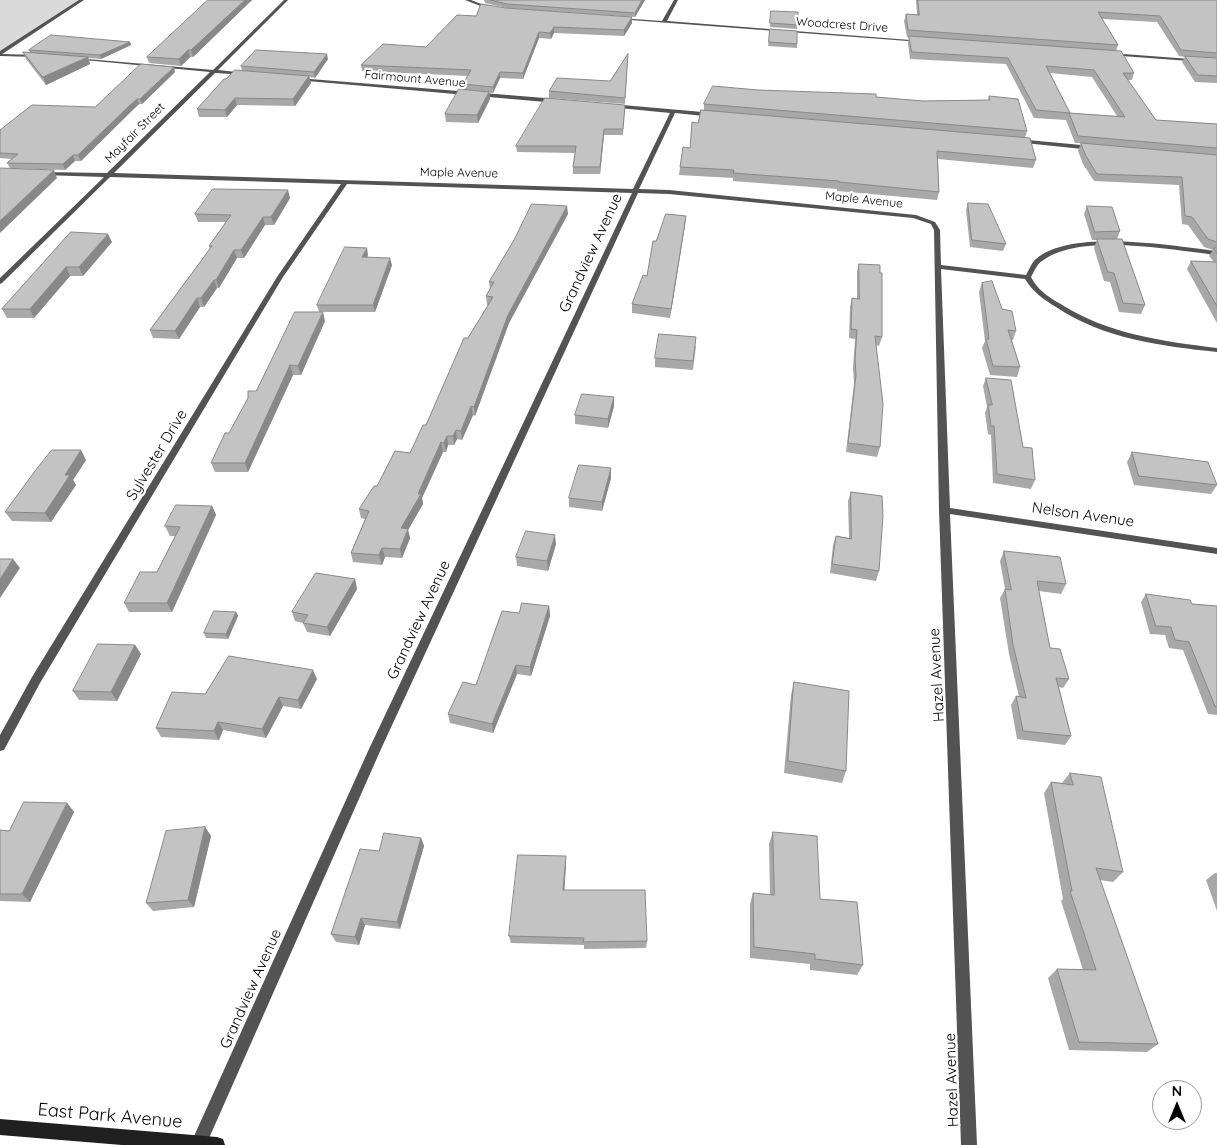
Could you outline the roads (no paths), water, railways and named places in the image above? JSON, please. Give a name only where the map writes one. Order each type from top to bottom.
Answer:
[{"type":"main road","name":"East Park Avenue","points":[[0,1127],[217,1145]]},
{"type":"street","points":[[0,54],[82,0]]},
{"type":"street","name":"Mayfair Street","points":[[0,282],[286,0]]},
{"type":"street","points":[[467,0],[481,6],[500,10]]},
{"type":"street","points":[[664,22],[676,0]]},
{"type":"street","name":"Woodcrest Drive","points":[[609,18],[927,41]]},
{"type":"street","points":[[0,54],[40,56]]},
{"type":"street","points":[[1105,54],[1217,62]]},
{"type":"street","points":[[65,58],[252,75]]},
{"type":"street","name":"Fairmount Avenue","points":[[291,78],[565,102]]},
{"type":"street","points":[[604,105],[723,115]]},
{"type":"street","name":"Grandview Avenue","points":[[198,1144],[375,749],[673,111]]},
{"type":"street","points":[[1010,141],[1098,148]]},
{"type":"street","name":"Maple Avenue","points":[[39,173],[637,190],[916,216]]},
{"type":"street","name":"Sylvester Drive","points":[[0,746],[36,680],[243,337],[280,277],[345,182]]},
{"type":"street","name":"Hazel Avenue","points":[[916,216],[925,219],[935,226],[938,267],[944,510],[954,713],[969,1145]]},
{"type":"street","points":[[1028,277],[1030,270],[1051,252],[1080,244],[1137,245],[1217,253]]},
{"type":"street","points":[[938,267],[1028,277],[1040,293],[1070,314],[1095,327],[1163,344],[1217,350]]},
{"type":"street","name":"Nelson Avenue","points":[[944,510],[1217,551]]}]
